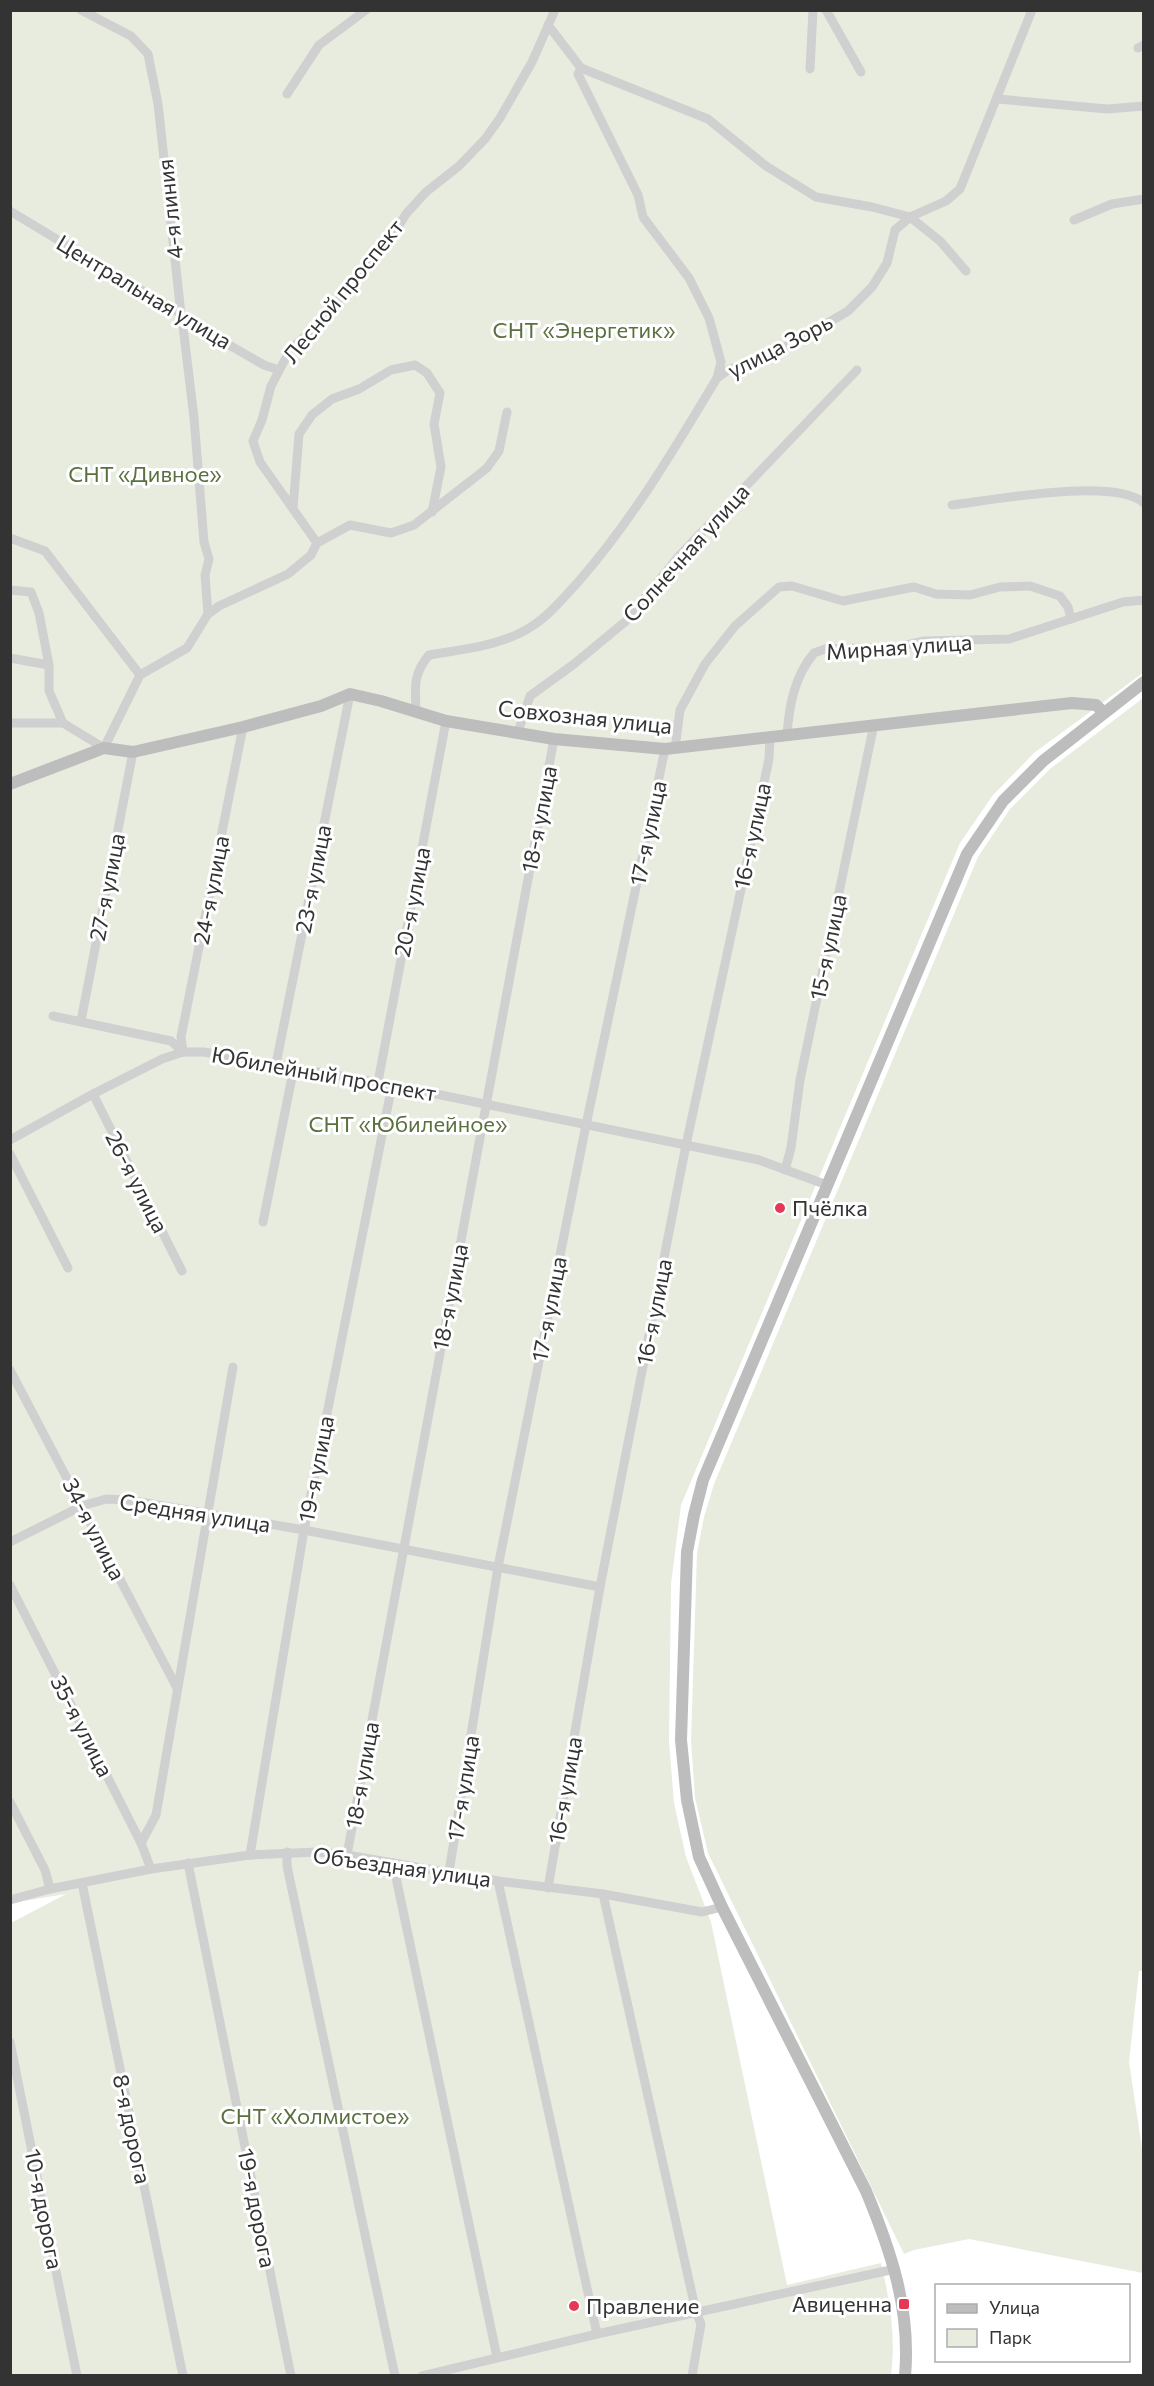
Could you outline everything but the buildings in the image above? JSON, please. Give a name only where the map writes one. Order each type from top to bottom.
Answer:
[{"type":"main road","points":[[905,2376],[907,2347],[904,2311],[895,2269],[866,2191],[699,1857],[686,1790],[681,1740],[687,1552],[703,1480],[967,854],[1003,801],[1043,761],[1143,682]]},
{"type":"main road","name":"Совхозная улица","points":[[350,694],[446,721],[554,739],[670,749],[1072,703],[1096,705],[1104,713]]},
{"type":"main road","points":[[10,784],[104,748],[133,753],[321,706],[350,694]]},
{"type":"street","name":"4-я линия","points":[[81,10],[95,19],[120,29],[142,45],[148,54],[158,104],[196,440],[204,542],[209,559],[205,575],[208,614]]},
{"type":"street","name":"Лесной проспект","points":[[317,543],[260,462],[253,441],[262,420],[271,386],[290,351],[316,326],[388,242],[406,214],[426,192],[459,166],[485,139],[500,118],[532,62],[555,10]]},
{"type":"street","points":[[810,69],[813,10]]},
{"type":"street","points":[[826,10],[861,72]]},
{"type":"street","name":"улица Зорь","points":[[416,711],[415,685],[418,668],[429,655],[494,644],[519,634],[548,616],[598,558],[658,477],[717,378],[728,370],[792,344],[848,311],[872,287],[886,263],[895,230],[910,217],[946,201],[960,189],[1032,10]]},
{"type":"street","points":[[287,94],[319,45],[363,11]]},
{"type":"street","points":[[548,26],[581,68],[708,119],[766,166],[816,197],[863,205],[910,217],[940,241],[966,271]]},
{"type":"street","points":[[581,68],[578,74],[638,195],[643,218],[689,278],[709,318],[721,362],[717,378]]},
{"type":"street","points":[[998,99],[1107,109],[1143,106]]},
{"type":"street","points":[[1074,220],[1112,204],[1143,199]]},
{"type":"street","name":"Центральная улица","points":[[10,211],[181,316],[264,365],[279,370]]},
{"type":"street","points":[[293,508],[292,496],[299,434],[312,415],[332,399],[359,389],[391,370],[415,365],[427,373],[440,393],[434,424],[441,467],[432,512]]},
{"type":"street","name":"Солнечная улица","points":[[518,732],[530,696],[574,664],[626,621],[678,556],[857,370]]},
{"type":"street","points":[[10,723],[63,723],[104,748],[141,675],[166,658],[187,648],[208,614],[219,606],[288,574],[311,555],[317,543],[350,525],[391,533],[414,525],[487,468],[499,451],[507,412]]},
{"type":"street","points":[[952,505],[1088,489],[1137,497],[1143,503]]},
{"type":"street","points":[[10,538],[45,551],[141,675]]},
{"type":"street","name":"17-я улица","points":[[449,1872],[498,1567],[586,1125],[680,710],[705,664],[735,626],[779,587],[792,586],[843,601],[914,587],[936,594],[970,595],[1000,587],[1030,586],[1060,596],[1068,607],[1071,620]]},
{"type":"street","points":[[10,590],[31,592],[39,613],[49,665],[49,691],[63,723]]},
{"type":"street","points":[[1071,620],[1123,602],[1143,600]]},
{"type":"street","name":"Мирная улица","points":[[787,736],[789,705],[795,686],[814,652],[825,649],[898,647],[924,641],[1009,639],[1071,620]]},
{"type":"street","points":[[10,658],[49,665]]},
{"type":"street","name":"23-я улица","points":[[276,1064],[350,694]]},
{"type":"street","name":"20-я улица","points":[[378,1082],[446,721]]},
{"type":"street","name":"15-я улица","points":[[785,1170],[791,1148],[800,1080],[874,724]]},
{"type":"street","name":"24-я улица","points":[[183,1052],[181,1037],[243,727]]},
{"type":"street","name":"16-я улица","points":[[548,1888],[600,1587],[686,1145],[769,759],[770,738]]},
{"type":"street","name":"18-я улица","points":[[347,1855],[554,739]]},
{"type":"street","name":"27-я улица","points":[[81,1021],[133,753]]},
{"type":"street","points":[[53,1016],[171,1041],[183,1052]]},
{"type":"street","name":"Юбилейный проспект","points":[[10,1140],[162,1059],[183,1052],[204,1052],[392,1084],[759,1160],[827,1185]]},
{"type":"street","points":[[263,1222],[294,1067]]},
{"type":"street","name":"19-я улица","points":[[250,1855],[304,1530],[392,1084]]},
{"type":"street","name":"26-я улица","points":[[93,1094],[182,1271]]},
{"type":"street","points":[[10,1154],[68,1268]]},
{"type":"street","points":[[141,1843],[156,1815],[233,1367]]},
{"type":"street","name":"34-я улица","points":[[10,1370],[177,1688]]},
{"type":"street","name":"Средняя улица","points":[[10,1542],[82,1506],[106,1499],[118,1499],[304,1530],[600,1587]]},
{"type":"street","name":"35-я улица","points":[[10,1585],[141,1843],[151,1869]]},
{"type":"street","points":[[10,1802],[45,1870],[50,1889]]},
{"type":"street","points":[[287,1852],[287,1866],[395,2376]]},
{"type":"street","name":"Объездная улица","points":[[10,1900],[50,1889],[151,1869],[287,1852],[347,1855],[498,1881],[603,1894],[702,1912],[722,1907]]},
{"type":"street","name":"19-я дорога","points":[[188,1863],[291,2376]]},
{"type":"street","points":[[393,1863],[497,2357]]},
{"type":"street","points":[[498,1881],[597,2334]]},
{"type":"street","name":"8-я дорога","points":[[82,1883],[183,2376]]},
{"type":"street","points":[[603,1894],[696,2312],[701,2324],[692,2376]]},
{"type":"street","name":"10-я дорога","points":[[10,2042],[76,2376]]},
{"type":"street","points":[[422,2376],[597,2334],[895,2269]]},
{"type":"green space","points":[[11,11],[1143,11],[1143,673],[1034,753],[993,795],[960,843],[681,1505],[671,1584],[669,1741],[674,1803],[686,1857],[711,1922],[787,2285],[881,2263],[891,2319],[893,2347],[891,2375],[11,2375],[11,1923],[66,1894],[11,1903]]},
{"type":"green space","points":[[1143,698],[1144,1971],[1139,1971],[1129,2062],[1143,2155],[1143,2273],[969,2239],[904,2254],[708,1853],[695,1798],[691,1740],[697,1553],[704,1517],[714,1484],[978,857],[1010,809],[1050,769]]},
{"type":"place","name":"Пчёлка","points":[[780,1208]]},
{"type":"place","name":"Авиценна","points":[[904,2304]]},
{"type":"place","name":"Правление","points":[[574,2306]]},
{"type":"park label","name":"СНТ «Энергетик»","points":[[584,330]]},
{"type":"park label","name":"СНТ «Дивное»","points":[[145,474]]},
{"type":"park label","name":"СНТ «Юбилейное»","points":[[408,1124]]},
{"type":"park label","name":"СНТ «Холмистое»","points":[[315,2116]]}]
